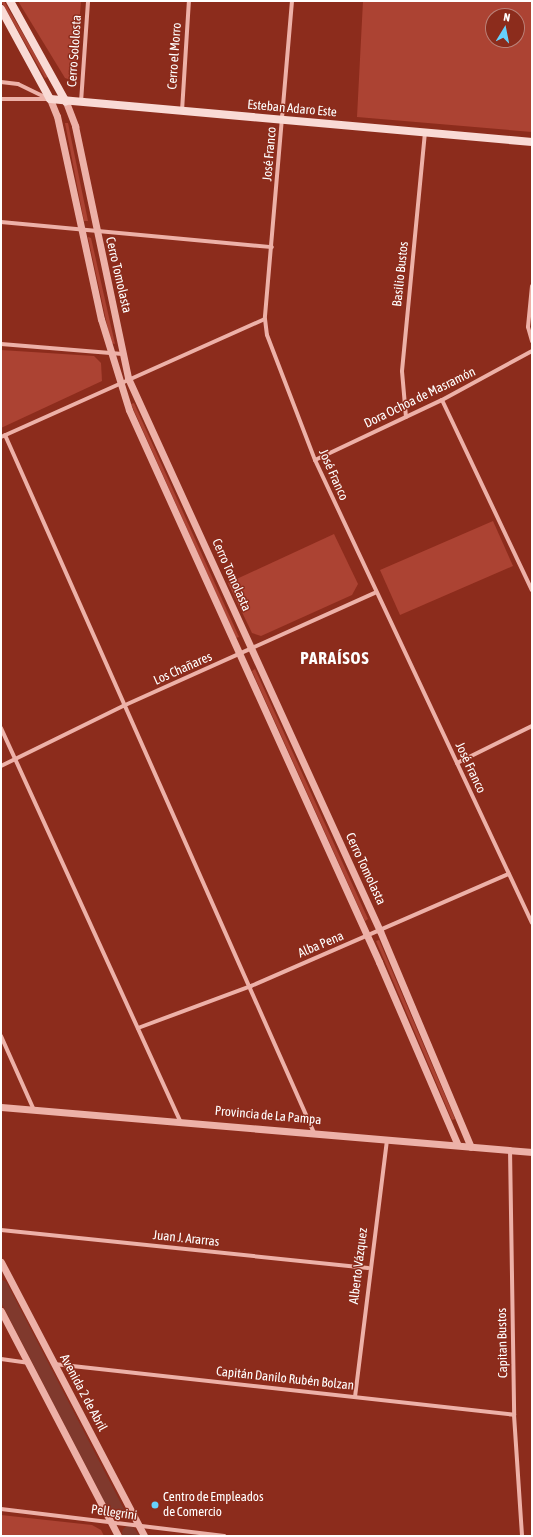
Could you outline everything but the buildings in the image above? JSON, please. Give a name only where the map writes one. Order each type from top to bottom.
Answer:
[{"type":"main road","name":"Cerro Tomolasta","points":[[10,1],[66,102]]},
{"type":"main road","name":"Cerro Tomolasta","points":[[1,8],[50,99]]},
{"type":"main road","name":"Esteban Adaro Este","points":[[50,99],[66,102],[532,142]]},
{"type":"street","name":"Cerro Sololosta","points":[[81,103],[88,1]]},
{"type":"street","name":"Cerro el Morro","points":[[182,112],[189,1]]},
{"type":"street","name":"José Franco","points":[[292,1],[284,121],[265,318],[267,335],[315,460],[375,593],[457,763],[532,924]]},
{"type":"street","name":"Esteban Adaro Este","points":[[1,82],[18,84],[50,99]]},
{"type":"street","name":"Esteban Adaro Este","points":[[1,99],[50,99]]},
{"type":"street","name":"Cerro Tomolasta","points":[[50,99],[57,116],[109,353],[119,382],[239,655],[367,936],[458,1145]]},
{"type":"street","name":"Cerro Tomolasta","points":[[66,102],[75,126],[95,230],[128,378],[380,931],[471,1147]]},
{"type":"street","name":"Basilio Bustos","points":[[406,417],[402,371],[425,132]]},
{"type":"street","points":[[1,222],[81,228],[272,247]]},
{"type":"street","points":[[532,286],[528,327],[532,341]]},
{"type":"street","points":[[265,318],[119,382],[3,436],[123,706],[251,986],[314,1133]]},
{"type":"street","points":[[1,344],[123,354]]},
{"type":"street","name":"Dora Ochoa de Masramón","points":[[315,460],[442,400],[532,351]]},
{"type":"street","points":[[442,400],[532,590]]},
{"type":"street","name":"Los Chañares","points":[[1,766],[123,706],[375,593]]},
{"type":"street","points":[[457,763],[532,726]]},
{"type":"street","points":[[1,728],[180,1120]]},
{"type":"street","name":"Alba Pena","points":[[138,1028],[251,986],[509,874]]},
{"type":"street","points":[[1,1036],[34,1110]]},
{"type":"street","name":"Provincia de La Pampa","points":[[1,1107],[180,1120],[532,1152]]},
{"type":"street","name":"Alberto Vázquez","points":[[355,1396],[368,1268],[387,1138]]},
{"type":"street","name":"Capitan Bustos","points":[[510,1150],[514,1415],[522,1536]]},
{"type":"street","name":"Juan J. Ararras","points":[[1,1230],[368,1268]]},
{"type":"street","name":"Avenida 2 de Abril","points":[[1,1262],[144,1536]]},
{"type":"street","points":[[1,1311],[118,1536]]},
{"type":"street","points":[[1,1359],[28,1363]]},
{"type":"street","name":"Capitán Danilo Rubén Bolzan","points":[[54,1364],[355,1396],[514,1415]]},
{"type":"street","name":"Pellegrini","points":[[1,1509],[111,1522],[139,1527],[224,1536]]},
{"type":"shaded area","points":[[1,1],[4,1],[48,77],[45,78]]},
{"type":"shaded area","points":[[18,1],[81,1],[75,77],[71,80],[65,78]]},
{"type":"shaded area","points":[[363,1],[532,1],[532,132],[357,117]]},
{"type":"shaded area","points":[[65,123],[68,123],[88,221],[84,221]]},
{"type":"shaded area","points":[[88,237],[91,238],[115,344],[111,343]]},
{"type":"shaded area","points":[[1,350],[94,356],[101,363],[102,381],[1,428]]},
{"type":"shaded area","points":[[134,403],[239,637],[236,638],[131,404]]},
{"type":"shaded area","points":[[493,521],[513,566],[400,615],[380,570]]},
{"type":"shaded area","points":[[334,534],[358,584],[352,595],[261,636],[252,633],[228,583]]},
{"type":"shaded area","points":[[255,669],[368,919],[365,921],[252,671]]},
{"type":"shaded area","points":[[379,940],[455,1119],[452,1120],[376,941]]},
{"type":"shaded area","points":[[1,1278],[126,1515],[113,1514],[1,1301]]},
{"type":"shaded area","points":[[1,1515],[92,1525],[101,1530],[104,1536],[1,1536]]},
{"type":"waterway","points":[[1,1287],[117,1511]]},
{"type":"place","name":"Centro de Empleados de Comercio","points":[[155,1505]]},
{"type":"district","name":"PARAÍSOS","points":[[335,659]]}]
